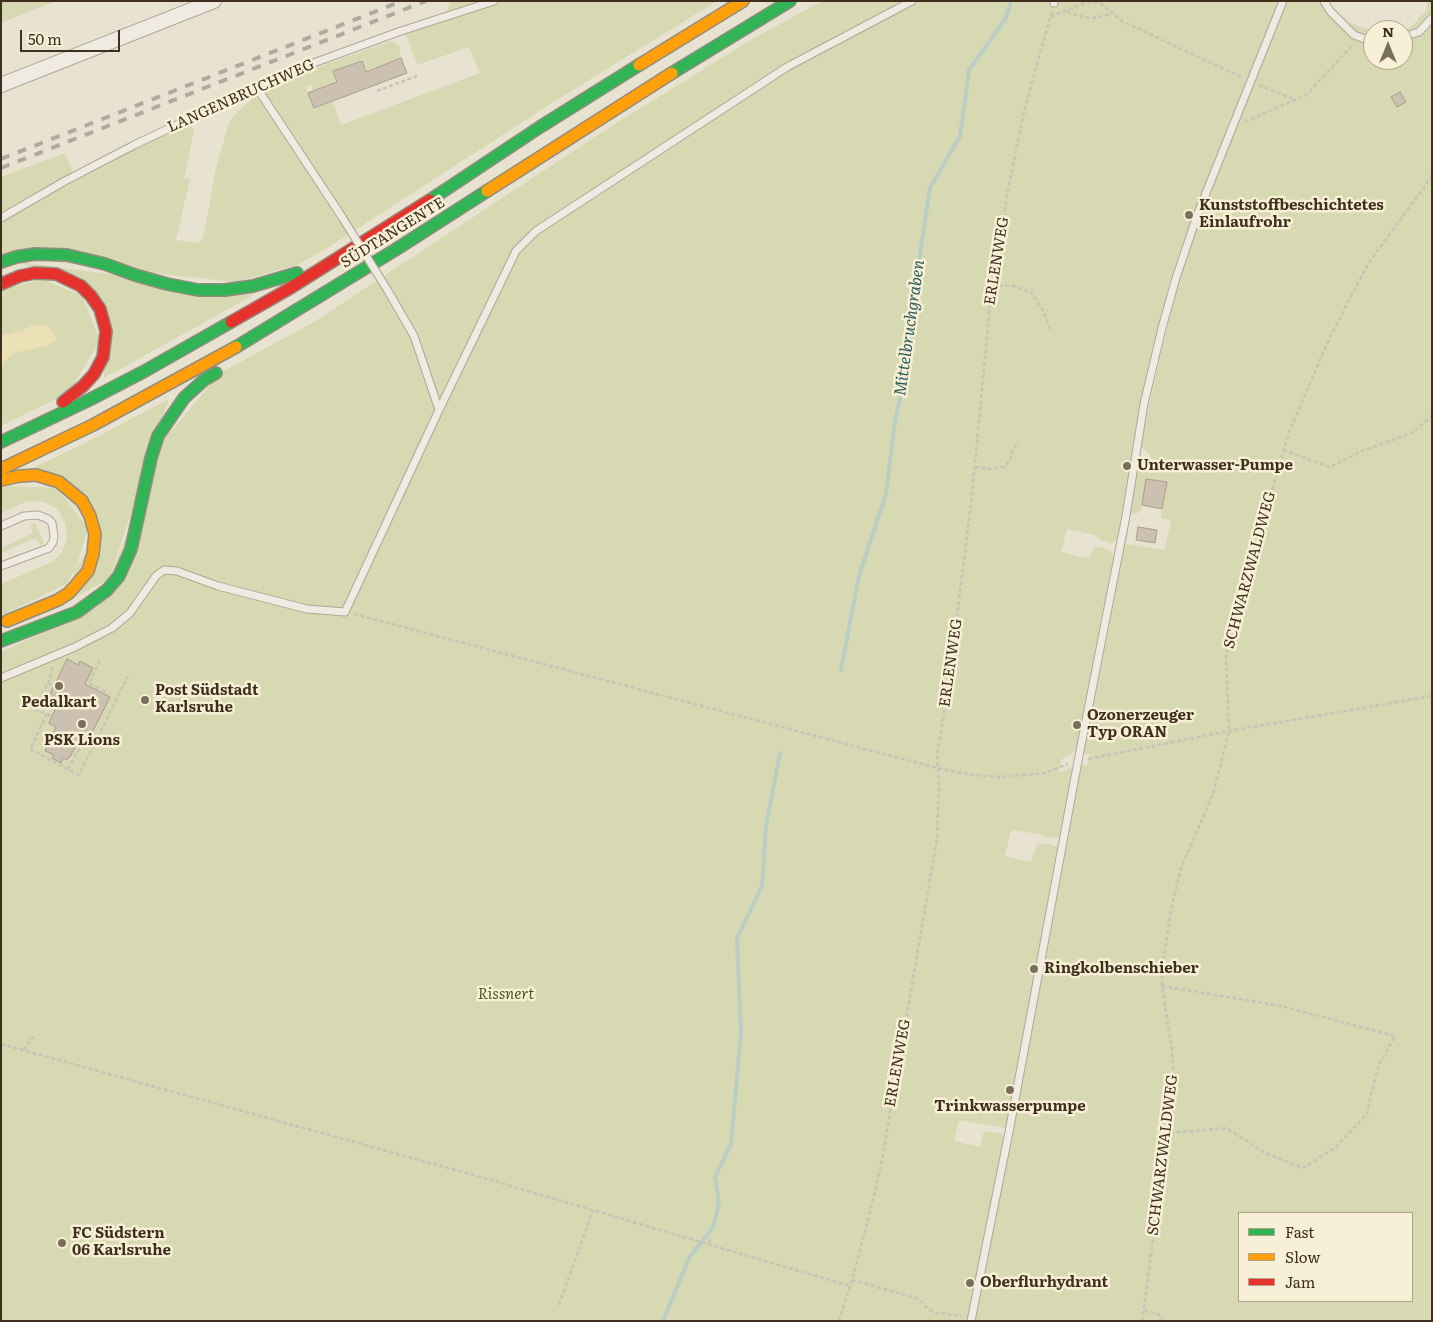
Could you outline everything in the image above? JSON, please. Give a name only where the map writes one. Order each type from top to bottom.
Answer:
[{"type":"highway","name":"SÜDTANGENTE","points":[[1,442],[39,425],[127,380],[287,290],[618,77],[743,1]]},
{"type":"highway","name":"SÜDTANGENTE","points":[[1,469],[93,425],[256,336],[395,250],[685,64],[790,1]]},
{"type":"highway","points":[[1,262],[35,254],[67,254],[167,284],[198,290],[225,290],[254,286],[328,262]]},
{"type":"highway","points":[[1,284],[20,276],[35,273],[56,274],[81,286],[100,309],[104,320],[106,342],[103,357],[94,374],[83,386],[56,406],[39,425]]},
{"type":"highway","points":[[1,641],[77,612],[107,590],[119,576],[131,550],[151,458],[158,436],[184,398],[204,380],[225,367],[256,336]]},
{"type":"highway","points":[[1,480],[36,475],[50,478],[67,487],[82,501],[90,516],[95,544],[94,554],[88,571],[69,593],[46,606],[1,623]]},
{"type":"street","points":[[1,85],[214,1]]},
{"type":"lane","name":"LANGENBRUCHWEG","points":[[1,218],[64,181],[136,144],[289,72],[494,1]]},
{"type":"lane","points":[[1,678],[102,635],[130,613],[156,576],[164,570],[177,571],[218,586],[307,609],[345,612],[439,410],[516,251],[536,231],[787,67],[912,1]]},
{"type":"lane","points":[[972,1320],[1126,516],[1144,404],[1176,278],[1198,213],[1283,1]]},
{"type":"lane","points":[[1324,1],[1330,11],[1354,35],[1363,38]]},
{"type":"lane","points":[[1413,34],[1419,32],[1432,18]]},
{"type":"lane","points":[[257,88],[342,217],[414,336],[439,410]]},
{"type":"lane","points":[[1,526],[24,516],[38,514],[52,523],[54,536],[49,548],[1,566]]},
{"type":"path","name":"ERLENWEG","points":[[839,1321],[852,1280],[882,1160],[936,838],[939,785],[937,756],[948,689],[975,467],[992,285],[1024,111],[1054,2]]},
{"type":"path","points":[[1051,17],[1084,3],[1094,2],[1103,5],[1122,21],[1251,82],[1296,100]]},
{"type":"path","points":[[1065,11],[1093,18],[1113,14]]},
{"type":"path","points":[[1232,127],[1306,96],[1350,48],[1354,35]]},
{"type":"path","points":[[377,92],[417,76]]},
{"type":"path","name":"SCHWARZWALDWEG","points":[[1142,1321],[1174,1084],[1172,1050],[1162,986],[1163,963],[1171,910],[1181,868],[1213,794],[1229,731],[1226,656],[1239,604],[1289,432],[1329,339],[1368,264],[1432,176]]},
{"type":"path","points":[[992,285],[1014,286],[1032,293],[1042,308],[1050,329]]},
{"type":"path","points":[[1284,450],[1330,467],[1362,452],[1412,433],[1432,416]]},
{"type":"path","points":[[975,467],[993,469],[1004,467],[1010,460],[1012,450],[1019,442]]},
{"type":"path","points":[[345,612],[937,768],[974,775],[1000,777],[1045,773],[1078,760],[1229,731],[1432,696]]},
{"type":"path","points":[[49,658],[52,667],[48,683],[35,709],[60,720]]},
{"type":"path","points":[[100,660],[88,683],[108,693]]},
{"type":"path","points":[[47,714],[30,750],[79,775],[128,676]]},
{"type":"path","points":[[48,683],[54,686]]},
{"type":"path","points":[[89,739],[95,742]]},
{"type":"path","points":[[68,769],[83,742],[92,747]]},
{"type":"path","points":[[1162,986],[1281,1006],[1396,1036],[1379,1065],[1370,1094],[1367,1114],[1336,1147],[1303,1168],[1265,1154],[1227,1128],[1168,1133]]},
{"type":"path","points":[[24,1050],[34,1037]]},
{"type":"path","points":[[1,1044],[692,1238],[850,1286]]},
{"type":"path","points":[[559,1305],[593,1210]]},
{"type":"path","points":[[692,1238],[697,1234]]},
{"type":"path","points":[[709,1243],[710,1238]]},
{"type":"path","points":[[852,1280],[919,1299],[928,1309],[936,1314],[954,1314],[972,1320]]},
{"type":"path","points":[[1144,1310],[1160,1315],[1163,1321]]},
{"type":"green space","points":[[8,1],[56,1],[1,23],[1,4]]},
{"type":"green space","points":[[450,1],[717,1],[555,101],[329,247],[297,265],[235,282],[1,256],[1,221],[136,148],[190,124],[194,131],[184,178],[190,179],[176,240],[198,243],[203,238],[216,168],[229,122],[239,110],[255,97],[294,76],[391,41],[399,45],[401,58],[366,71],[362,60],[351,64],[356,76],[342,68],[333,71],[337,82],[313,91],[311,85],[306,87],[314,109],[333,102],[341,125],[480,73],[469,47],[417,65],[406,34],[445,21]]},
{"type":"green space","name":"Rissnert","points":[[822,1],[1329,1],[1335,10],[1350,23],[1363,28],[1363,70],[1413,70],[1413,25],[1426,11],[1428,1],[1432,1],[1432,1321],[975,1321],[1071,811],[1081,765],[1087,765],[1090,754],[1082,755],[1128,520],[1130,520],[1126,544],[1165,550],[1171,520],[1161,518],[1167,482],[1147,479],[1141,511],[1130,513],[1136,473],[1139,467],[1148,462],[1149,459],[1149,454],[1142,447],[1144,428],[1172,306],[1204,205],[1258,75],[1251,72],[1207,180],[1177,259],[1167,292],[1143,401],[1117,539],[1112,543],[1100,540],[1095,535],[1067,529],[1061,552],[1089,558],[1094,548],[1102,547],[1112,552],[1114,556],[1077,746],[1072,753],[1061,760],[1059,773],[1074,766],[1061,837],[1046,838],[1039,834],[1011,830],[1005,856],[1031,862],[1037,845],[1045,843],[1058,847],[1006,1128],[959,1120],[954,1141],[980,1147],[984,1131],[999,1133],[1006,1137],[968,1321],[1,1321],[1,652],[98,607],[164,440],[220,373],[314,322],[610,127],[754,38]]},
{"type":"green space","points":[[65,153],[74,176],[1,214],[1,177]]},
{"type":"green space","points":[[20,262],[255,294],[104,378],[102,302]]},
{"type":"green space","points":[[43,279],[82,296],[100,341],[68,393],[1,426],[1,290]]},
{"type":"green space","points":[[169,399],[109,579],[48,612],[100,531],[35,467]]},
{"type":"green space","points":[[1,486],[57,488],[88,528],[72,581],[1,616],[1,584],[52,562],[61,554],[67,539],[65,522],[57,509],[44,502],[28,501],[1,513]]},
{"type":"green space","points":[[35,523],[44,543],[40,545],[36,538],[1,553],[1,548],[33,533],[30,525]]},
{"type":"sand","points":[[31,325],[49,326],[58,340],[47,345],[14,353],[1,364],[1,335],[22,331]]},
{"type":"building","points":[[401,58],[407,73],[314,108],[308,93],[337,82],[333,71],[362,61],[366,72]]},
{"type":"building","points":[[1400,92],[1406,102],[1397,107],[1391,97]]},
{"type":"building","points":[[1146,479],[1167,482],[1162,509],[1142,505]]},
{"type":"building","points":[[1138,527],[1157,530],[1155,543],[1136,540]]},
{"type":"building","points":[[67,659],[78,665],[80,661],[93,668],[85,684],[110,697],[87,743],[79,739],[70,757],[67,760],[63,758],[61,763],[52,758],[54,755],[45,751],[56,727],[49,723],[59,701],[49,696]]},
{"type":"waterway","name":"Mittelbruchgraben","points":[[841,670],[859,576],[886,494],[895,421],[908,364],[921,247],[930,188],[960,136],[969,70],[1006,18],[1011,1]]},
{"type":"waterway","name":"Mittelbruchgraben","points":[[663,1321],[689,1258],[713,1227],[719,1203],[715,1177],[731,1144],[741,1033],[737,938],[762,886],[766,826],[780,753]]},
{"type":"railway","points":[[1,159],[402,1]]},
{"type":"railway","points":[[1,168],[426,1]]},
{"type":"traffic: fast","points":[[672,73],[790,1]]},
{"type":"traffic: fast","points":[[430,200],[540,127],[639,65]]},
{"type":"traffic: fast","points":[[236,347],[395,250],[487,191]]},
{"type":"traffic: fast","points":[[1,262],[35,254],[67,255],[105,264],[167,284],[198,290],[225,290],[253,286],[297,273]]},
{"type":"traffic: fast","points":[[1,442],[143,372],[231,322]]},
{"type":"traffic: fast","points":[[1,641],[77,612],[107,590],[119,576],[131,549],[151,458],[158,436],[184,398],[204,380],[216,373]]},
{"type":"traffic: slow","points":[[639,65],[743,1]]},
{"type":"traffic: slow","points":[[487,191],[672,73]]},
{"type":"traffic: slow","points":[[1,469],[93,425],[236,347]]},
{"type":"traffic: slow","points":[[1,480],[36,475],[59,482],[82,501],[90,516],[95,534],[93,554],[88,571],[69,593],[58,600],[7,621]]},
{"type":"traffic: jam","points":[[231,322],[287,290],[430,200]]},
{"type":"traffic: jam","points":[[1,284],[20,276],[35,273],[56,274],[81,286],[100,309],[106,331],[103,357],[94,374],[83,386],[63,402]]},
{"type":"place","name":"Kunststoffbeschichtetes Einlaufrohr","points":[[1189,215]]},
{"type":"place","name":"Unterwasser-Pumpe","points":[[1127,466]]},
{"type":"place","name":"Pedalkart","points":[[59,686]]},
{"type":"place","name":"Post Südstadt Karlsruhe","points":[[145,700]]},
{"type":"place","name":"PSK Lions","points":[[82,724]]},
{"type":"place","name":"Ozonerzeuger Typ ORAN","points":[[1077,725]]},
{"type":"place","name":"Ringkolbenschieber","points":[[1034,969]]},
{"type":"place","name":"Trinkwasserpumpe","points":[[1010,1090]]},
{"type":"place","name":"FC Südstern 06 Karlsruhe","points":[[62,1243]]},
{"type":"place","name":"Oberflurhydrant","points":[[970,1283]]}]
